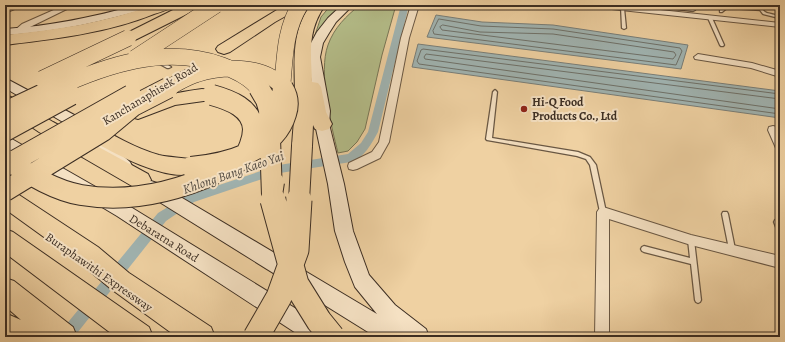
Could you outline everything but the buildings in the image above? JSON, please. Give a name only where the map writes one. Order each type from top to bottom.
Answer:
[{"type":"highway","points":[[9,36],[83,26],[162,5]]},
{"type":"highway","points":[[9,36],[69,33],[122,20],[166,5]]},
{"type":"highway","points":[[5,96],[194,5]]},
{"type":"highway","name":"Kanchanaphisek Road","points":[[5,181],[218,49],[295,5]]},
{"type":"highway","points":[[272,195],[285,49],[294,12],[300,5]]},
{"type":"highway","points":[[256,337],[279,297],[296,250],[304,92],[302,42],[307,22],[318,5]]},
{"type":"highway","points":[[5,131],[95,82],[218,6]]},
{"type":"highway","points":[[302,42],[317,112],[322,124]]},
{"type":"highway","points":[[5,166],[218,49]]},
{"type":"highway","points":[[5,112],[65,84],[118,64],[137,60],[182,56],[214,61],[239,72],[257,86],[268,107],[272,195],[304,318],[313,337]]},
{"type":"highway","points":[[73,121],[125,150],[154,162],[173,167],[214,165],[250,153],[274,135],[284,121],[288,108],[287,94],[278,81],[263,73],[236,68],[220,68],[195,74],[133,106],[103,131]]},
{"type":"highway","points":[[5,159],[35,177],[61,190],[96,197],[132,197],[189,184],[240,161],[248,150],[254,135],[252,120],[239,104],[227,99],[212,95],[194,95],[163,102],[103,131],[5,192]]},
{"type":"highway","points":[[5,101],[46,127],[140,180]]},
{"type":"highway","points":[[5,197],[89,255],[120,281],[202,337]]},
{"type":"highway","name":"Buraphawithi Expressway","points":[[5,207],[193,337]]},
{"type":"highway","points":[[5,239],[139,337]]},
{"type":"highway","points":[[5,251],[119,337]]},
{"type":"highway","points":[[296,284],[319,321],[332,337]]},
{"type":"highway","points":[[5,290],[63,337]]},
{"type":"highway","points":[[5,327],[28,337]]},
{"type":"main road","points":[[5,32],[9,36],[86,21],[149,5]]},
{"type":"main road","points":[[348,5],[332,20],[323,32],[317,43],[314,57],[323,111],[322,124],[336,184],[344,231],[362,281],[388,312],[418,337]]},
{"type":"main road","points":[[5,82],[73,121],[140,180],[160,195],[395,337]]},
{"type":"main road","name":"Debaratna Road","points":[[5,142],[122,211],[322,337]]},
{"type":"main road","points":[[5,327],[15,337]]},
{"type":"street","points":[[5,11],[20,5]]},
{"type":"street","points":[[9,36],[25,26],[71,5]]},
{"type":"street","points":[[353,166],[376,155],[384,142],[405,38],[415,5]]},
{"type":"street","points":[[593,5],[622,8],[647,7],[710,18],[780,25]]},
{"type":"street","points":[[698,57],[752,66],[780,74]]},
{"type":"street","points":[[773,130],[780,145]]},
{"type":"street","points":[[602,337],[603,212],[692,240],[780,262]]},
{"type":"lane","points":[[163,46],[218,6]]},
{"type":"lane","points":[[721,11],[726,7],[731,6],[759,7],[766,14],[775,16]]},
{"type":"lane","points":[[647,7],[693,10]]},
{"type":"lane","points":[[622,8],[624,28]]},
{"type":"lane","points":[[710,18],[722,45]]},
{"type":"lane","points":[[152,54],[151,56],[169,67]]},
{"type":"lane","points":[[495,92],[489,139],[578,154],[588,158],[595,170],[596,186],[603,212]]},
{"type":"lane","points":[[725,214],[732,249]]},
{"type":"lane","points":[[777,222],[780,230]]},
{"type":"lane","points":[[692,240],[698,300]]},
{"type":"lane","points":[[644,249],[694,262]]},
{"type":"green space","points":[[331,5],[352,5],[314,38],[321,17]]},
{"type":"green space","points":[[360,5],[396,5],[382,55],[365,129],[357,142],[348,151],[338,153],[327,99],[324,69],[325,56],[328,45],[337,28],[345,18]]},
{"type":"water","points":[[436,15],[482,22],[553,25],[688,45],[681,69],[427,37]]},
{"type":"water","points":[[418,44],[780,91],[780,118],[412,67]]},
{"type":"waterway","name":"Khlong Bang Kaeo Yai","points":[[65,337],[162,217],[190,199],[279,169],[351,158],[365,146],[373,132],[404,9],[407,5]]},
{"type":"place","name":"Hi-Q Food Products Co., Ltd","points":[[524,109]]}]
